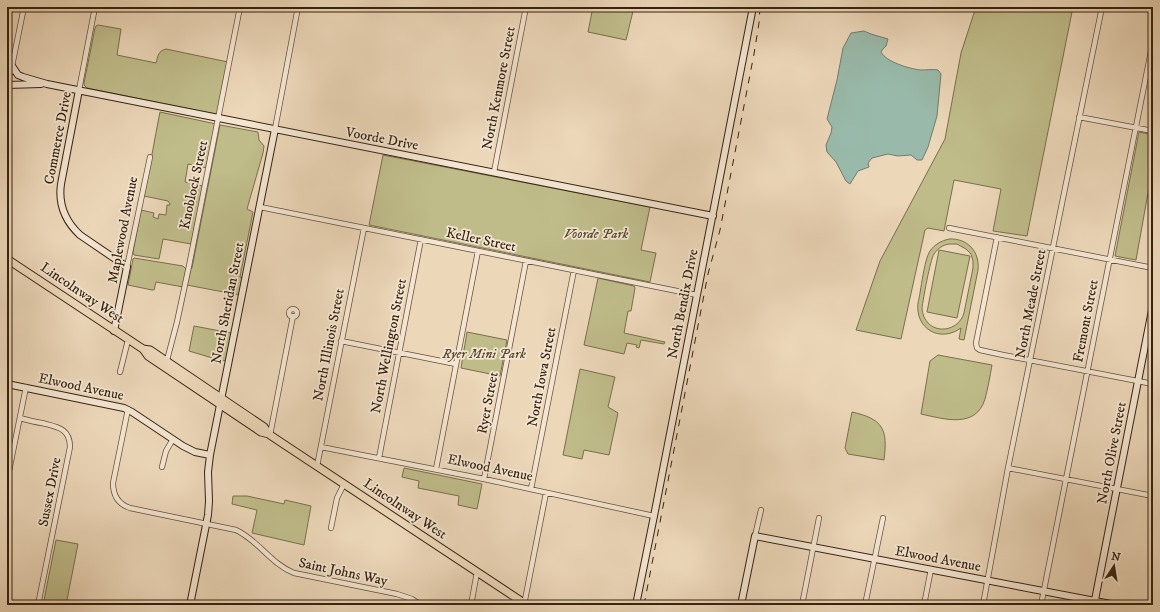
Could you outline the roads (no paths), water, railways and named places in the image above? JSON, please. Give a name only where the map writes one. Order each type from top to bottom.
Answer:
[{"type":"main road","name":"Lincolnway West","points":[[7,259],[128,340],[143,349],[150,350],[166,365],[264,427],[270,435],[525,605]]},
{"type":"street","points":[[7,78],[11,72],[24,7]]},
{"type":"street","name":"Commerce Drive","points":[[95,7],[60,189],[62,206],[63,212],[70,224],[80,235],[128,267]]},
{"type":"street","name":"Knoblock Street","points":[[166,365],[177,322],[240,7]]},
{"type":"street","name":"North Sheridan Street","points":[[190,605],[207,523],[209,508],[208,472],[210,456],[298,7]]},
{"type":"street","name":"North Kenmore Street","points":[[494,172],[526,7]]},
{"type":"street","name":"North Bendix Drive","points":[[636,605],[753,7]]},
{"type":"street","name":"North Meade Street","points":[[983,605],[1008,468],[1102,7]]},
{"type":"street","name":"Fremont Street","points":[[1041,605],[1153,41]]},
{"type":"street","name":"Voorde Drive","points":[[12,66],[18,75],[47,84],[713,216]]},
{"type":"street","name":"Voorde Drive","points":[[7,85],[47,84]]},
{"type":"street","points":[[1079,117],[1153,132]]},
{"type":"street","name":"Maplewood Avenue","points":[[114,331],[150,157]]},
{"type":"street","name":"Keller Street","points":[[260,207],[697,295]]},
{"type":"street","name":"North Illinois Street","points":[[317,466],[364,228]]},
{"type":"street","points":[[949,228],[997,236],[1153,268]]},
{"type":"street","points":[[997,236],[976,343],[977,348],[980,350],[1087,372],[1153,384]]},
{"type":"street","name":"North Wellington Street","points":[[379,458],[421,239]]},
{"type":"street","points":[[436,469],[478,251]]},
{"type":"street","name":"Ryer Street","points":[[484,479],[526,261]]},
{"type":"street","name":"North Iowa Street","points":[[531,489],[574,270]]},
{"type":"street","name":"North Olive Street","points":[[1094,603],[1153,305]]},
{"type":"street","points":[[270,435],[293,316]]},
{"type":"street","points":[[120,372],[128,340]]},
{"type":"street","points":[[341,341],[456,364]]},
{"type":"street","name":"Elwood Avenue","points":[[7,384],[128,409],[189,449],[210,456]]},
{"type":"street","points":[[7,481],[26,388]]},
{"type":"street","name":"Saint Johns Way","points":[[128,409],[113,488],[118,500],[123,505],[130,508],[230,528],[247,536],[280,566],[294,573],[397,594],[412,599],[421,605]]},
{"type":"street","name":"Sussex Drive","points":[[20,418],[56,426],[62,429],[68,436],[70,445],[38,605]]},
{"type":"street","points":[[162,467],[166,451],[173,439]]},
{"type":"street","name":"Elwood Avenue","points":[[321,446],[484,479],[654,516]]},
{"type":"street","points":[[1008,468],[1153,496]]},
{"type":"street","points":[[331,528],[336,498],[344,484]]},
{"type":"street","points":[[525,605],[546,493]]},
{"type":"street","points":[[742,605],[761,510]]},
{"type":"street","points":[[802,605],[819,518]]},
{"type":"street","points":[[865,605],[882,518]]},
{"type":"street","name":"Elwood Avenue","points":[[755,536],[1044,591],[1094,603],[1116,605]]},
{"type":"street","points":[[924,605],[931,569]]},
{"type":"street","points":[[470,605],[477,572]]},
{"type":"street","points":[[1151,605],[1153,594]]},
{"type":"railway","points":[[644,605],[708,274],[720,230],[754,54],[760,7]]},
{"type":"park label","name":"Voorde Park","points":[[596,234]]},
{"type":"park label","name":"Ryer Mini Park","points":[[484,354]]}]
